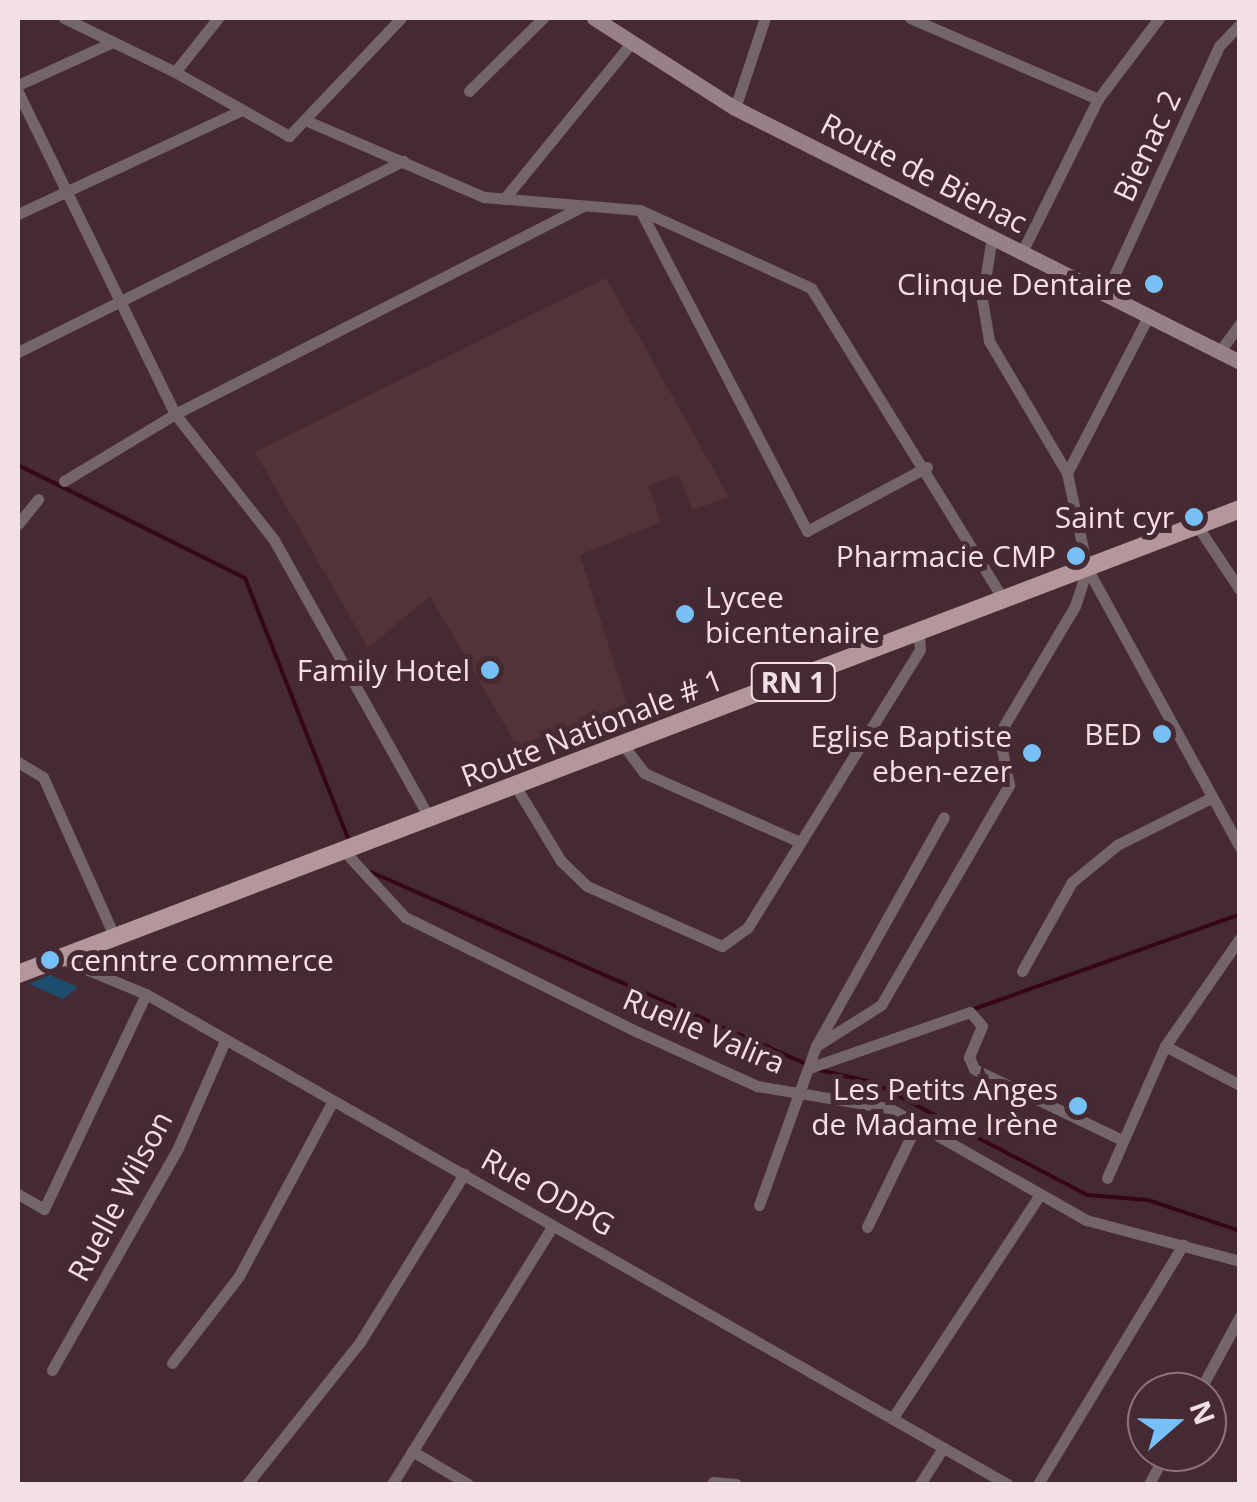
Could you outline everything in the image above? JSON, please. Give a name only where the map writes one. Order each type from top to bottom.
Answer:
[{"type":"main road","name":"Route de Bienac","points":[[594,18],[629,46],[735,108],[1240,362]]},
{"type":"main road","name":"Route Nationale # 1","points":[[18,974],[1240,509]]},
{"type":"street","points":[[64,18],[174,72],[280,136],[305,120],[395,20]]},
{"type":"street","points":[[174,72],[218,18]]},
{"type":"street","points":[[469,90],[543,18]]},
{"type":"street","points":[[735,108],[765,18]]},
{"type":"street","points":[[910,18],[1098,99]]},
{"type":"street","points":[[1022,254],[1098,99],[1158,18]]},
{"type":"street","name":"Bienac 2","points":[[1106,293],[1219,46],[1240,24]]},
{"type":"street","points":[[113,42],[18,88],[176,414],[274,540],[430,819]]},
{"type":"street","points":[[504,198],[629,46]]},
{"type":"street","points":[[18,214],[240,112]]},
{"type":"street","points":[[305,120],[460,189],[504,198],[640,210],[810,288],[928,467],[1003,599]]},
{"type":"street","points":[[18,352],[403,161]]},
{"type":"street","points":[[64,481],[176,414],[586,204]]},
{"type":"street","points":[[640,210],[806,531],[928,467]]},
{"type":"street","points":[[992,237],[982,319],[1068,473],[1086,568],[1240,847]]},
{"type":"street","points":[[1068,473],[1149,315]]},
{"type":"street","points":[[1220,352],[1240,323]]},
{"type":"street","points":[[18,524],[38,500]]},
{"type":"street","points":[[1196,524],[1240,590]]},
{"type":"street","points":[[816,1046],[860,1024],[895,983],[1009,785],[999,734],[1075,606],[1086,568]]},
{"type":"street","points":[[516,787],[572,874],[712,945],[742,935],[920,650],[919,634]]},
{"type":"street","points":[[624,746],[644,773],[800,842]]},
{"type":"street","points":[[18,762],[43,778],[114,936]]},
{"type":"street","points":[[1022,971],[1072,882],[1117,845],[1211,798]]},
{"type":"street","points":[[759,1205],[803,1094],[816,1046],[944,817]]},
{"type":"street","name":"Ruelle Valira","points":[[344,851],[405,917],[757,1086],[870,1102],[1086,1220],[1240,1261]]},
{"type":"street","points":[[1107,1178],[1118,1138],[1165,1046],[1234,959],[1240,938]]},
{"type":"street","name":"Rue ODPG","points":[[58,958],[146,994],[330,1106],[464,1174],[551,1230],[635,1267],[1007,1484]]},
{"type":"street","points":[[18,1194],[44,1209],[146,994]]},
{"type":"street","points":[[812,1067],[970,1012],[982,1026],[969,1057],[974,1069],[1118,1138]]},
{"type":"street","name":"Ruelle Wilson","points":[[52,1370],[178,1148],[225,1041]]},
{"type":"street","points":[[1165,1046],[1240,1085]]},
{"type":"street","points":[[172,1363],[239,1276],[330,1106]]},
{"type":"street","points":[[867,1227],[916,1126]]},
{"type":"street","points":[[246,1484],[360,1342],[464,1174]]},
{"type":"street","points":[[892,1419],[1039,1196]]},
{"type":"street","points":[[392,1484],[551,1230]]},
{"type":"street","points":[[1038,1484],[1183,1245]]},
{"type":"street","points":[[1210,1372],[1240,1316]]},
{"type":"street","points":[[920,1484],[943,1448]]},
{"type":"street","points":[[412,1452],[468,1484]]},
{"type":"street","points":[[714,1482],[736,1484]]},
{"type":"shaded area","points":[[606,278],[729,497],[692,510],[679,475],[648,486],[661,522],[580,555],[627,704],[517,746],[430,596],[368,648],[255,452]]},
{"type":"building","points":[[50,975],[78,987],[63,999],[29,984]]},
{"type":"waterway","points":[[18,465],[245,578],[349,841]]},
{"type":"waterway","points":[[371,872],[806,1064]]},
{"type":"waterway","points":[[971,1010],[1240,914]]},
{"type":"waterway","points":[[819,1070],[872,1082],[1087,1195],[1148,1200],[1240,1231]]},
{"type":"place","name":"Clinque Dentaire","points":[[1154,284]]},
{"type":"place","name":"Saint cyr","points":[[1194,517]]},
{"type":"place","name":"Pharmacie CMP","points":[[1076,556]]},
{"type":"place","name":"Lycee bicentenaire","points":[[685,614]]},
{"type":"place","name":"Family Hotel","points":[[490,670]]},
{"type":"place","name":"BED","points":[[1162,734]]},
{"type":"place","name":"Eglise Baptiste eben-ezer","points":[[1032,753]]},
{"type":"place","name":"cenntre commerce","points":[[50,960]]},
{"type":"place","name":"Les Petits Anges de Madame Irène","points":[[1078,1106]]}]
